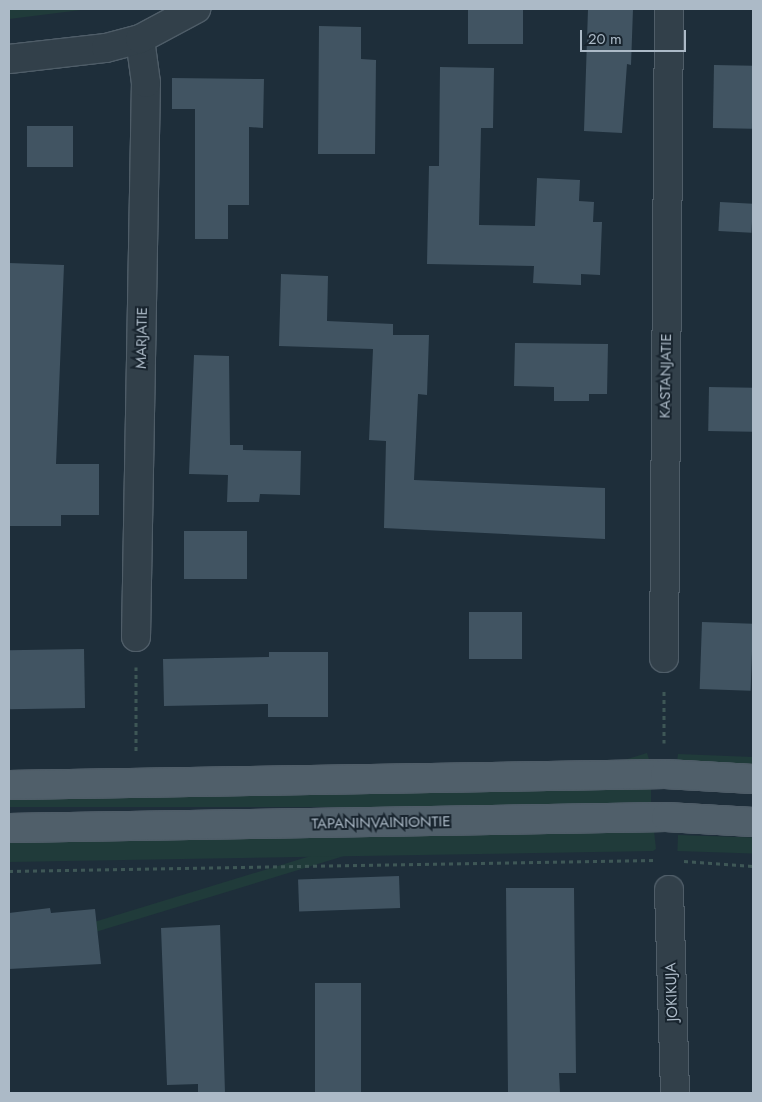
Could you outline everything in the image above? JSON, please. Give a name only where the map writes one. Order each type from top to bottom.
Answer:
[{"type":"main road","points":[[9,785],[665,774],[753,779]]},
{"type":"main road","name":"TAPANINVAINIONTIE","points":[[9,828],[666,817],[753,822]]},
{"type":"street","points":[[9,59],[106,48],[140,39],[196,9]]},
{"type":"street","name":"KASTANJATIE","points":[[664,658],[669,9]]},
{"type":"street","name":"MARJATIE","points":[[136,637],[146,83],[140,39]]},
{"type":"street","name":"JOKIKUJA","points":[[669,890],[676,1093]]},
{"type":"path","points":[[136,637],[136,752]]},
{"type":"path","points":[[664,658],[664,744]]},
{"type":"path","points":[[9,871],[659,860]]},
{"type":"path","points":[[676,861],[753,866]]},
{"type":"green space","points":[[9,9],[89,9],[9,19]]},
{"type":"green space","points":[[647,753],[650,763],[40,949],[37,940]]},
{"type":"green space","points":[[678,754],[753,757],[753,768],[677,762]]},
{"type":"green space","points":[[9,787],[651,787],[651,807],[9,807]]},
{"type":"green space","points":[[654,831],[656,849],[653,851],[9,862],[9,840]]},
{"type":"green space","points":[[678,835],[753,838],[752,854],[677,851]]},
{"type":"building","points":[[468,9],[523,9],[523,44],[468,44]]},
{"type":"building","points":[[588,9],[633,9],[631,65],[627,64],[622,133],[584,131]]},
{"type":"building","points":[[319,26],[361,27],[361,59],[376,60],[375,154],[318,154]]},
{"type":"building","points":[[714,65],[753,66],[752,129],[713,128]]},
{"type":"building","points":[[440,67],[494,68],[493,128],[481,128],[479,225],[535,226],[537,178],[580,180],[579,201],[594,202],[593,222],[602,222],[600,275],[581,274],[581,285],[533,283],[534,266],[427,264],[429,166],[439,166]]},
{"type":"building","points":[[172,78],[264,79],[263,128],[249,127],[249,205],[228,205],[228,239],[195,239],[195,109],[172,109]]},
{"type":"building","points":[[27,126],[73,126],[73,167],[27,167]]},
{"type":"building","points":[[720,202],[753,204],[751,233],[718,231]]},
{"type":"building","points":[[9,263],[64,265],[56,464],[99,464],[99,515],[61,515],[61,526],[9,526]]},
{"type":"building","points":[[281,274],[328,276],[327,321],[393,324],[393,335],[429,335],[427,395],[418,394],[414,480],[605,488],[605,539],[384,528],[386,441],[369,440],[373,349],[279,346]]},
{"type":"building","points":[[515,343],[608,344],[607,394],[589,394],[589,401],[554,401],[554,387],[514,386]]},
{"type":"building","points":[[194,355],[229,356],[230,445],[243,445],[243,450],[301,451],[300,495],[260,494],[259,502],[227,502],[228,475],[189,474]]},
{"type":"building","points":[[709,387],[753,388],[752,432],[708,431]]},
{"type":"building","points":[[184,531],[247,531],[247,579],[184,579]]},
{"type":"building","points":[[469,612],[522,612],[522,659],[469,659]]},
{"type":"building","points":[[702,622],[753,624],[751,691],[700,689]]},
{"type":"building","points":[[84,649],[85,708],[10,709],[9,650]]},
{"type":"building","points":[[269,652],[328,652],[328,717],[268,717],[268,704],[164,706],[163,659],[269,657]]},
{"type":"building","points":[[399,876],[400,908],[299,912],[298,880]]},
{"type":"building","points":[[506,888],[574,888],[576,1073],[559,1073],[560,1093],[508,1093]]},
{"type":"building","points":[[50,908],[51,913],[95,909],[101,964],[9,969],[9,913]]},
{"type":"building","points":[[220,925],[225,1093],[198,1093],[198,1084],[167,1085],[161,928]]},
{"type":"building","points":[[315,983],[361,983],[361,1093],[315,1093]]}]
